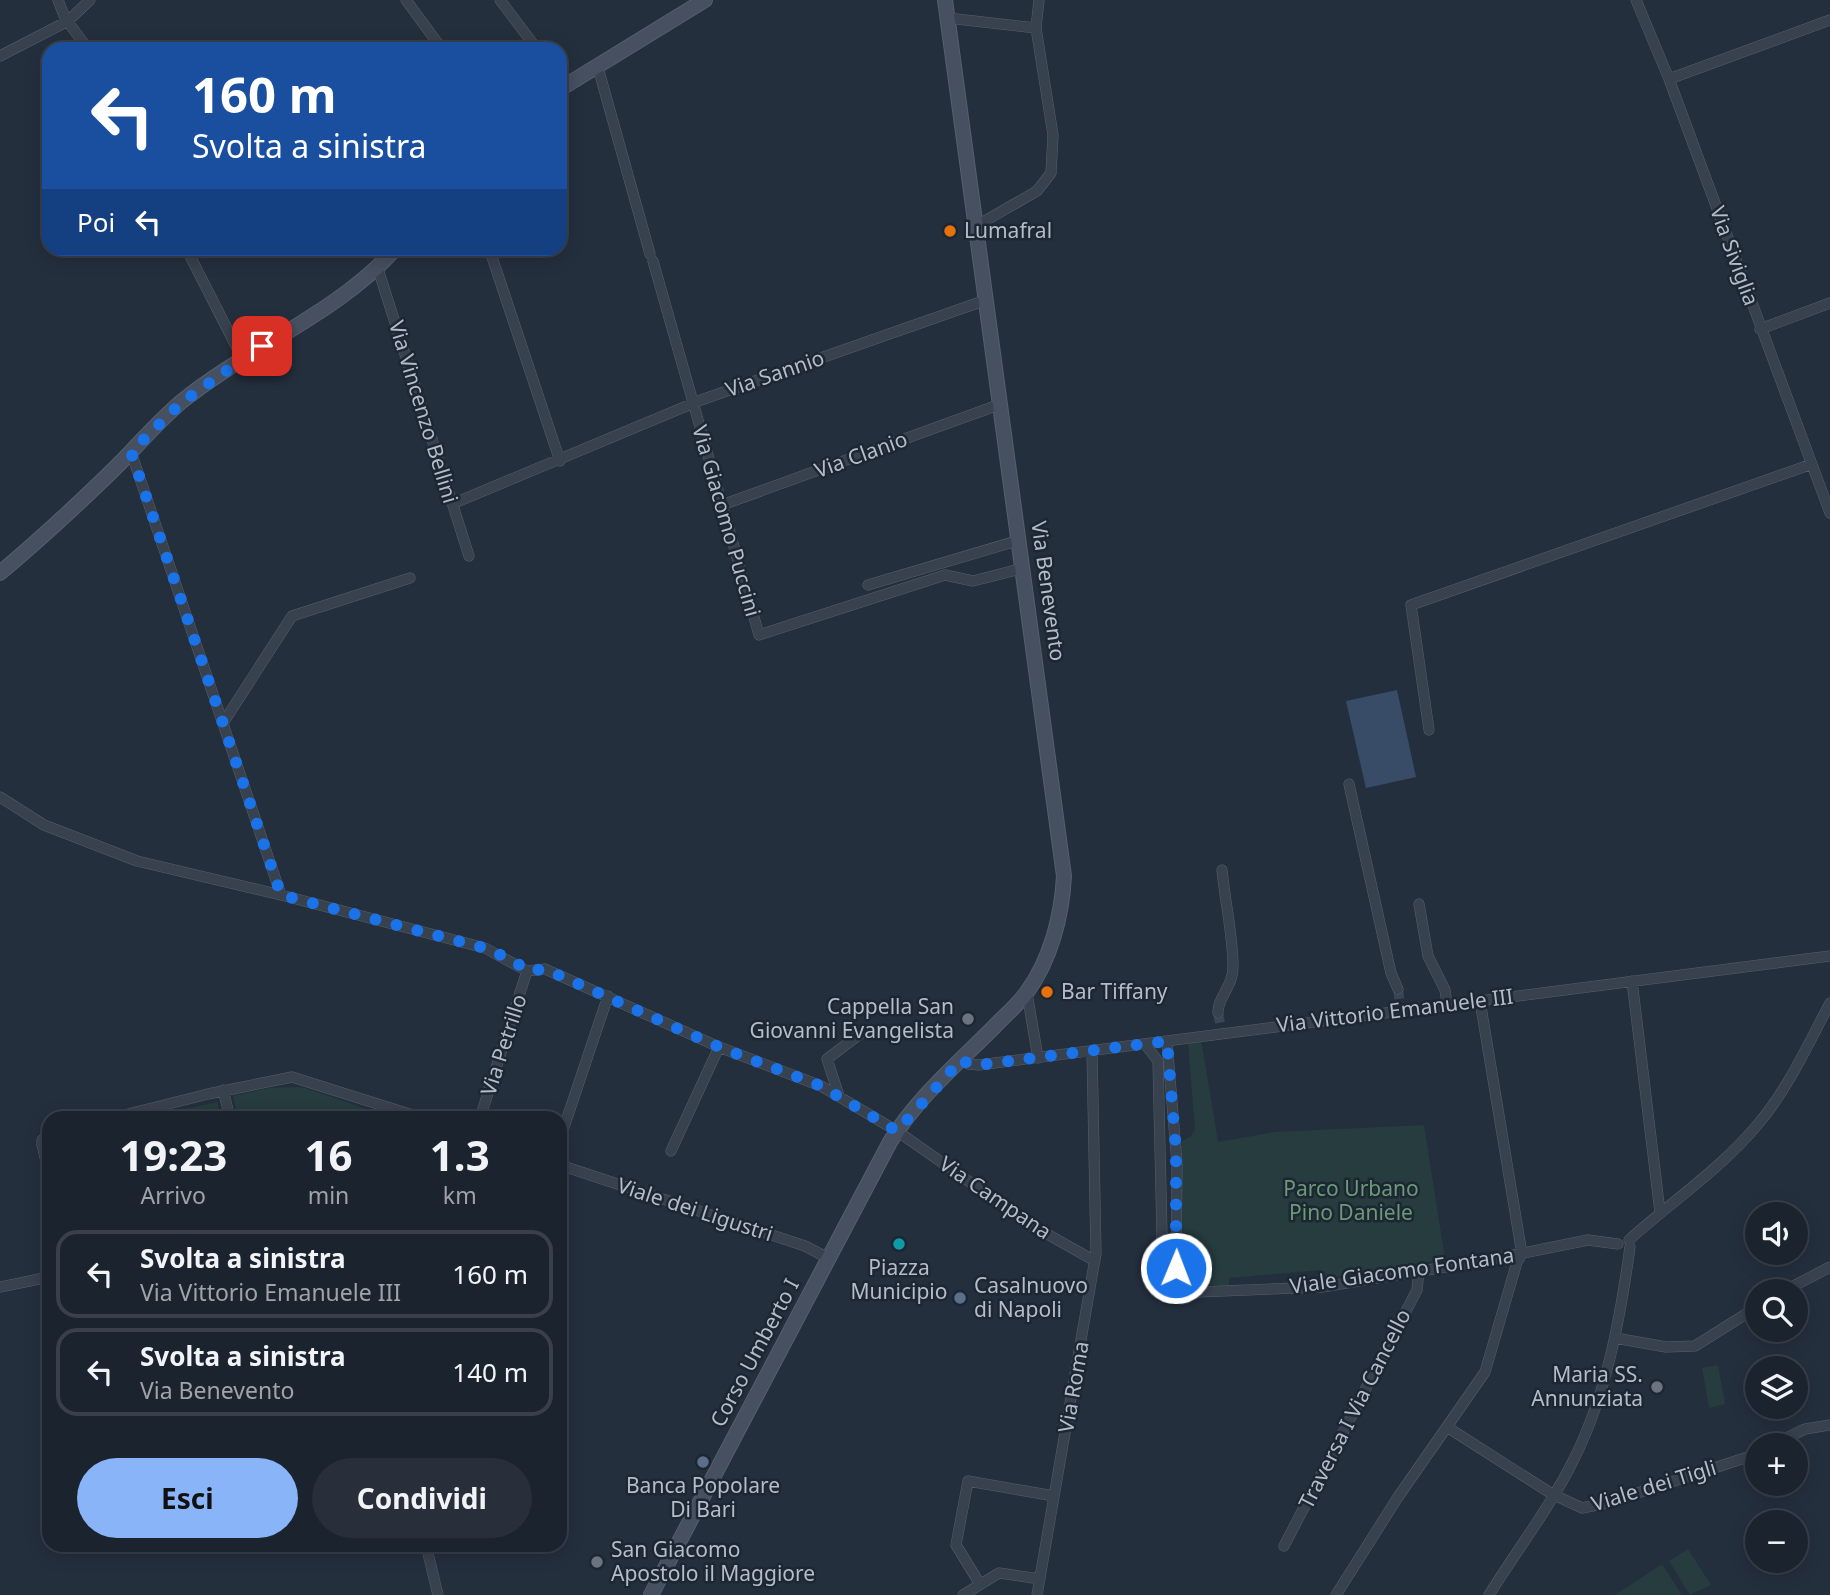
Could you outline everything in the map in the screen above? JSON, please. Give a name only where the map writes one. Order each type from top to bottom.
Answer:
[{"type":"main road","points":[[567,82],[705,0]]},
{"type":"main road","name":"Via Benevento","points":[[897,1131],[1027,993],[1052,938],[1062,905],[1065,876],[945,0]]},
{"type":"main road","points":[[0,573],[66,516],[181,403],[242,358],[321,312],[378,268],[389,256]]},
{"type":"main road","name":"Corso Umberto I","points":[[651,1595],[897,1131]]},
{"type":"street","points":[[58,0],[68,21],[83,42]]},
{"type":"street","points":[[0,57],[68,21],[90,0]]},
{"type":"street","points":[[406,0],[437,42]]},
{"type":"street","points":[[500,0],[532,42]]},
{"type":"street","points":[[976,226],[1037,191],[1051,173],[1053,135],[1036,28],[1039,0]]},
{"type":"street","name":"Via Siviglia","points":[[1636,0],[1670,79],[1830,513]]},
{"type":"street","points":[[947,18],[1036,28]]},
{"type":"street","points":[[1670,79],[1830,20]]},
{"type":"street","name":"Via Giacomo Puccini","points":[[597,64],[759,635],[945,575],[973,580],[1024,568]]},
{"type":"street","points":[[190,256],[242,358]]},
{"type":"street","points":[[492,256],[561,461]]},
{"type":"street","name":"Via Vincenzo Bellini","points":[[378,268],[469,556]]},
{"type":"street","name":"Via Sannio","points":[[452,504],[693,404],[986,300]]},
{"type":"street","points":[[1760,329],[1830,303]]},
{"type":"street","name":"Via Clanio","points":[[722,505],[1001,404]]},
{"type":"street","points":[[131,452],[281,895]]},
{"type":"street","points":[[1429,730],[1410,605],[1812,464]]},
{"type":"street","points":[[868,585],[1020,540]]},
{"type":"street","points":[[223,723],[292,616],[410,578]]},
{"type":"street","points":[[1349,784],[1391,973],[1398,989]]},
{"type":"street","points":[[0,797],[44,825],[137,861],[485,948],[514,961],[527,971]]},
{"type":"street","points":[[1218,1013],[1218,1008],[1231,987],[1233,967],[1222,870]]},
{"type":"street","points":[[1419,904],[1428,956],[1445,990],[1447,1004]]},
{"type":"street","name":"Via Vittorio Emanuele III","points":[[962,1059],[968,1064],[979,1065],[1038,1058],[1167,1041],[1221,1030],[1401,1007],[1480,1002],[1830,956]]},
{"type":"street","name":"Via Campana","points":[[527,971],[545,969],[719,1047],[839,1096],[897,1131],[1031,1225],[1095,1261]]},
{"type":"street","name":"Via Petrillo","points":[[482,1111],[527,971]]},
{"type":"street","points":[[1632,981],[1660,1212]]},
{"type":"street","points":[[1027,993],[1038,1058]]},
{"type":"street","points":[[567,1118],[608,996]]},
{"type":"street","points":[[1336,1595],[1485,1373],[1517,1262],[1522,1254],[1480,1002]]},
{"type":"street","points":[[1489,1595],[1574,1460],[1594,1412],[1615,1338],[1630,1243],[1660,1212],[1732,1152],[1758,1124],[1781,1091],[1830,1003]]},
{"type":"street","points":[[839,1096],[827,1059],[860,1034]]},
{"type":"street","points":[[1167,1041],[1176,1157],[1176,1268],[1179,1284],[1186,1291]]},
{"type":"street","points":[[1145,1044],[1158,1061],[1163,1279],[1168,1290],[1186,1291]]},
{"type":"street","points":[[671,1152],[719,1047]]},
{"type":"street","name":"Via Roma","points":[[1037,1595],[1095,1261],[1092,1051]]},
{"type":"street","points":[[140,1111],[281,1078],[301,1079],[400,1111]]},
{"type":"street","points":[[223,1090],[228,1111]]},
{"type":"street","name":"Viale dei Ligustri","points":[[567,1167],[805,1246],[828,1258]]},
{"type":"street","name":"Viale Giacomo Fontana","points":[[1186,1291],[1322,1287],[1522,1254],[1588,1240],[1618,1244],[1622,1239],[1630,1243]]},
{"type":"street","points":[[1807,1279],[1830,1267]]},
{"type":"street","name":"Traversa I Via Cancello","points":[[1284,1546],[1417,1290],[1419,1270]]},
{"type":"street","points":[[0,1287],[42,1278]]},
{"type":"street","points":[[1615,1338],[1666,1347],[1695,1346],[1745,1315]]},
{"type":"street","points":[[1797,1433],[1830,1425]]},
{"type":"street","name":"Viale dei Tigli","points":[[1447,1427],[1552,1494],[1582,1508],[1607,1503],[1745,1458]]},
{"type":"street","points":[[980,1584],[956,1545],[968,1481],[1054,1496]]},
{"type":"street","points":[[428,1552],[438,1595]]},
{"type":"street","points":[[963,1595],[999,1573],[1040,1579]]},
{"type":"green space","name":"Parco Urbano Pino Daniele","points":[[1201,1039],[1218,1142],[1275,1132],[1424,1125],[1445,1259],[1323,1279],[1321,1270],[1229,1278],[1229,1286],[1193,1284],[1183,1277],[1181,1142],[1195,1130],[1188,1042]]},
{"type":"green space","points":[[269,1088],[305,1088],[372,1111],[236,1111],[233,1096]]},
{"type":"green space","points":[[217,1102],[219,1111],[175,1111]]},
{"type":"green space","points":[[1718,1365],[1725,1404],[1709,1408],[1702,1368]]},
{"type":"green space","points":[[1688,1549],[1711,1585],[1690,1595],[1669,1561]]},
{"type":"green space","points":[[1662,1564],[1682,1595],[1615,1595]]},
{"type":"water","points":[[1397,690],[1416,777],[1366,788],[1346,701]]},
{"type":"tunnel","points":[[1398,989],[1400,1004]]},
{"type":"tunnel","points":[[1218,1013],[1221,1028]]},
{"type":"place","name":"Lumafral","points":[[950,231]]},
{"type":"place","name":"Bar Tiffany","points":[[1047,992]]},
{"type":"place","name":"Cappella San Giovanni Evangelista","points":[[968,1019]]},
{"type":"place","name":"Piazza Municipio","points":[[899,1244]]},
{"type":"place","name":"Casalnuovo di Napoli","points":[[960,1298]]},
{"type":"place","name":"Maria SS. Annunziata","points":[[1657,1387]]},
{"type":"place","name":"Banca Popolare Di Bari","points":[[703,1462]]},
{"type":"place","name":"San Giacomo Apostolo il Maggiore","points":[[597,1562]]},
{"type":"route","points":[[262,346],[181,403],[153,427],[131,452],[281,895],[485,948],[514,961],[527,971],[545,969],[719,1047],[821,1086],[897,1131],[923,1099],[962,1059],[968,1064],[979,1065],[1167,1041],[1176,1150],[1176,1268]]}]
